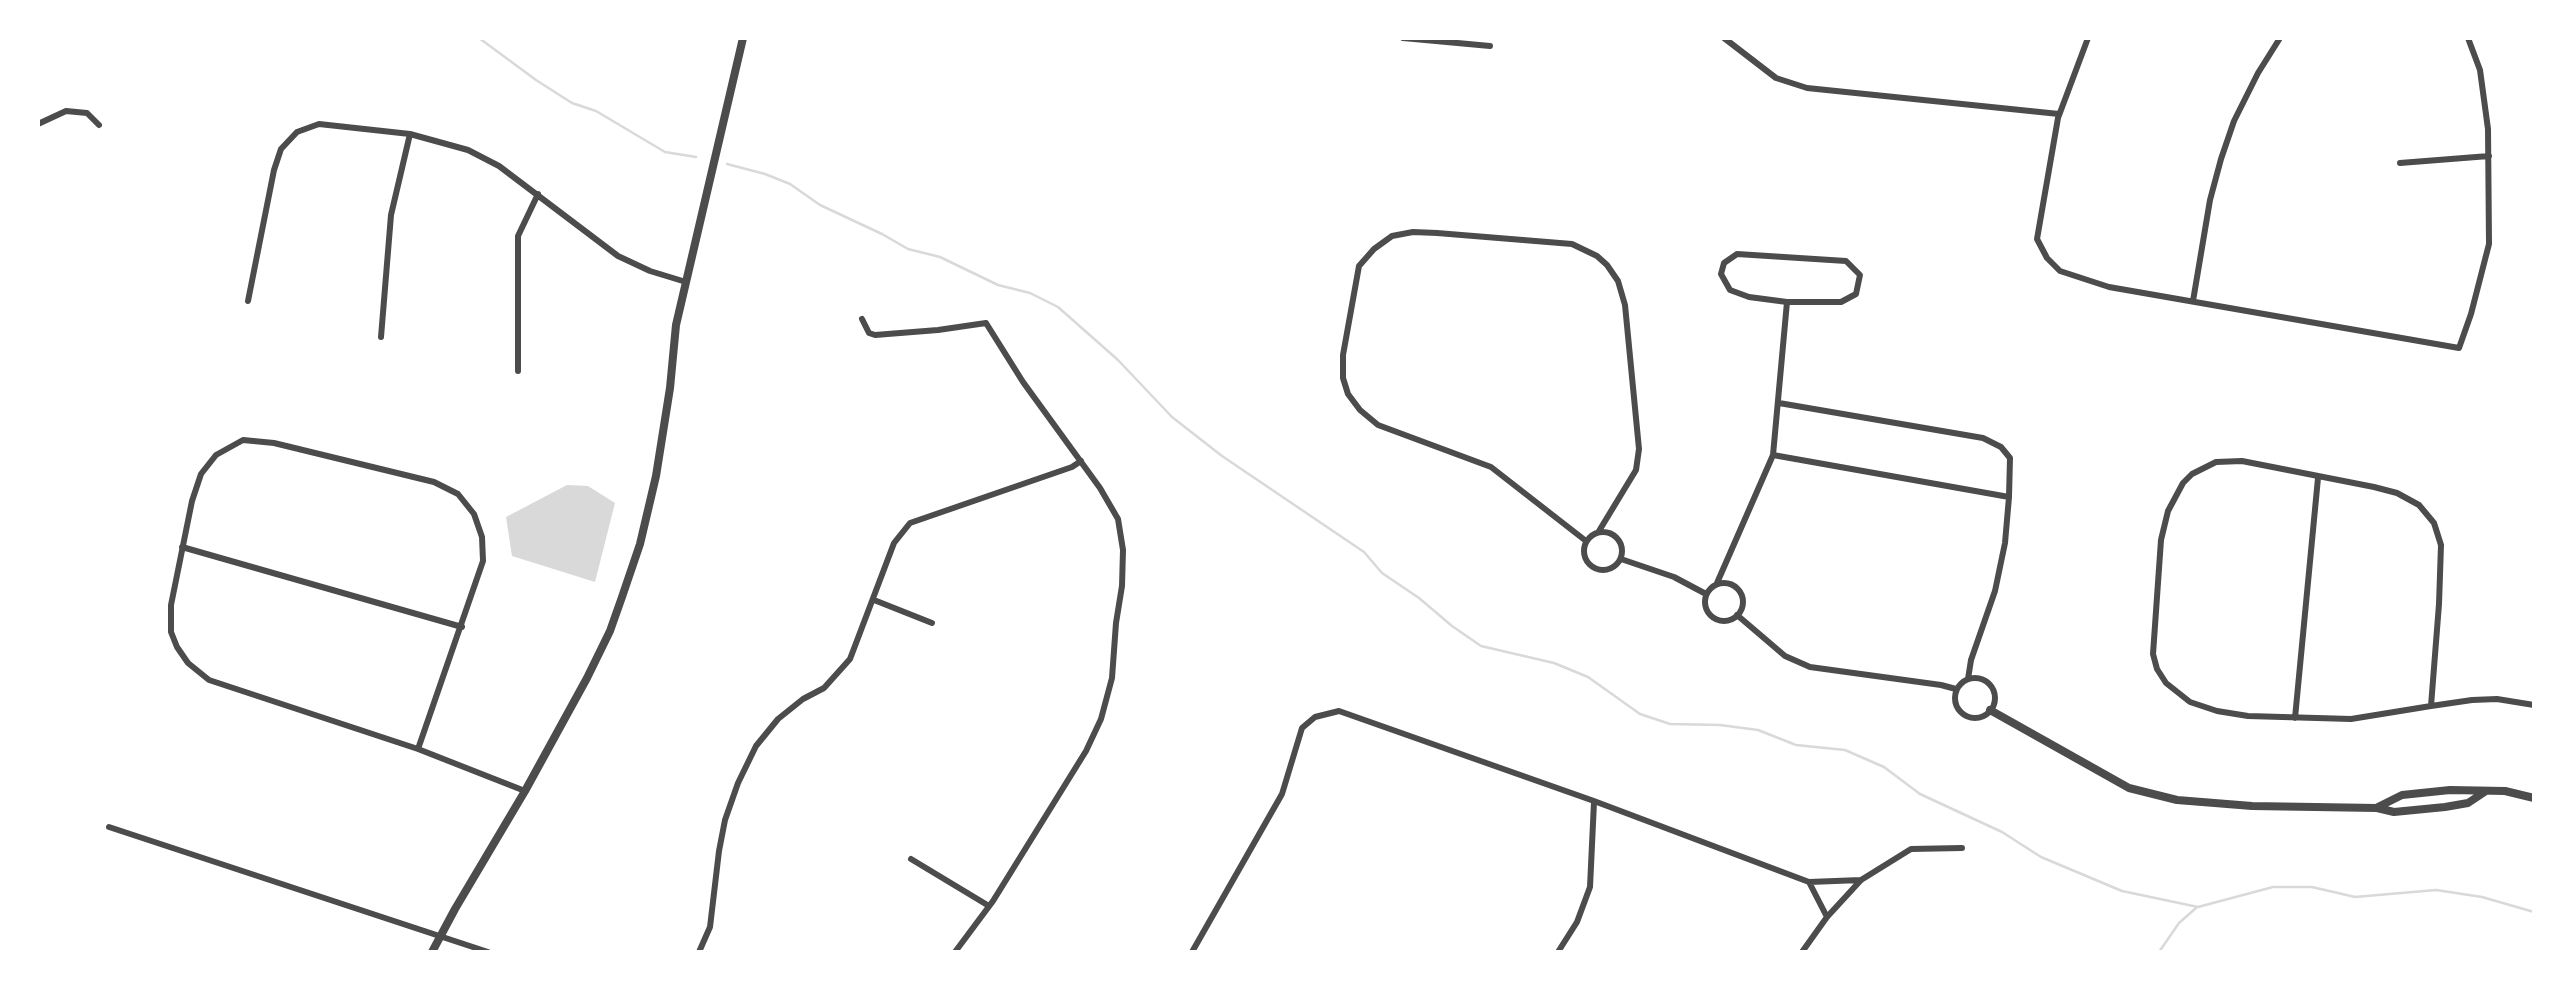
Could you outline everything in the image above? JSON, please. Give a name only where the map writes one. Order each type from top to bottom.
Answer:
[{"type":"street","points":[[432,952],[587,678],[610,631],[640,544],[656,476],[676,325],[744,38]]},
{"type":"street","points":[[1403,38],[1490,46]]},
{"type":"street","points":[[1724,38],[1776,78],[1806,88],[2059,114]]},
{"type":"street","points":[[2088,38],[2059,114],[2038,238],[2047,258],[2060,271],[2109,286],[2459,348],[2490,244],[2488,129],[2480,70],[2468,38]]},
{"type":"street","points":[[2193,301],[2221,159],[2234,121],[2280,38]]},
{"type":"street","points":[[38,124],[66,111],[87,113],[99,125]]},
{"type":"street","points":[[248,301],[281,149],[297,132],[318,124],[410,134],[468,150],[499,166],[618,256],[686,282]]},
{"type":"street","points":[[382,336],[391,215],[410,134]]},
{"type":"street","points":[[2400,162],[2489,156]]},
{"type":"street","points":[[518,371],[518,236],[538,194]]},
{"type":"street","points":[[1437,233],[1572,244],[1597,256],[1618,280],[1625,305],[1639,449],[1636,470],[1599,531],[1586,541],[1492,466],[1378,425],[1348,394],[1343,355],[1359,266],[1392,236],[1437,233]]},
{"type":"street","points":[[1737,254],[1846,261],[1860,276],[1856,294],[1841,302],[1787,302],[1730,290],[1722,274],[1724,264],[1737,254]]},
{"type":"street","points":[[1717,584],[1732,584],[1742,594],[1742,610],[1728,622],[1716,620],[1705,609],[1706,594],[1717,584],[1773,455],[1787,302]]},
{"type":"street","points":[[862,319],[869,333],[875,335],[986,324],[1100,488],[1118,519],[1124,550],[1108,695],[1101,719],[1086,750],[989,906],[955,952]]},
{"type":"street","points":[[1779,402],[1983,438],[2001,447],[2010,458],[2005,543],[1995,592],[1968,678],[1956,689],[1956,705],[1966,716],[1982,717],[1994,706],[1994,690],[1983,679],[1968,678]]},
{"type":"street","points":[[418,749],[484,561],[482,536],[474,514],[458,494],[434,482],[274,442],[243,440],[216,455],[202,474],[192,501],[171,605],[171,632],[188,663],[209,680],[418,749],[524,791]]},
{"type":"street","points":[[1773,455],[2010,497]]},
{"type":"street","points":[[699,952],[710,927],[719,851],[738,783],[756,746],[778,719],[824,688],[850,658],[894,543],[910,523],[1081,461]]},
{"type":"street","points":[[2431,706],[2442,544],[2434,522],[2419,505],[2396,493],[2242,461],[2216,462],[2182,483],[2165,521],[2153,654],[2166,683],[2190,702],[2248,716],[2295,718],[2351,718],[2486,699],[2534,705]]},
{"type":"street","points":[[2295,718],[2318,478]]},
{"type":"street","points":[[1586,541],[1586,558],[1596,569],[1610,569],[1621,559],[1622,544],[1618,538],[1599,531]]},
{"type":"street","points":[[182,547],[462,627]]},
{"type":"street","points":[[1621,559],[1706,594]]},
{"type":"street","points":[[874,600],[932,624]]},
{"type":"street","points":[[1737,615],[1785,656],[1810,668],[1956,689]]},
{"type":"street","points":[[1990,710],[2129,788],[2177,800],[2377,808],[2394,812],[2444,808],[2468,802],[2486,791]]},
{"type":"street","points":[[1192,952],[1282,794],[1302,728],[1315,717],[1339,711],[1809,882],[1862,880]]},
{"type":"street","points":[[2377,808],[2402,795],[2450,790],[2505,791],[2534,798]]},
{"type":"street","points":[[1558,952],[1577,922],[1590,887],[1594,801]]},
{"type":"street","points":[[109,827],[488,952]]},
{"type":"street","points":[[1802,952],[1827,916],[1862,880],[1910,849],[1962,848]]},
{"type":"street","points":[[911,859],[989,906]]},
{"type":"street","points":[[1809,882],[1827,916]]},
{"type":"shaded area","points":[[567,485],[588,486],[615,503],[595,582],[512,556],[506,517]]},
{"type":"waterway","points":[[479,38],[572,103],[596,111],[665,152],[696,157]]},
{"type":"waterway","points":[[727,164],[790,184],[820,205],[908,249],[940,257],[998,285],[1030,293],[1058,307],[1118,360],[1172,417],[1222,456],[1364,552],[1382,573],[1452,626],[1481,646],[1554,663],[1588,677],[1640,714],[1670,724],[1758,730],[1796,745],[1845,750],[1884,767],[1920,794],[2002,832],[2041,857],[2122,891],[2198,907],[2273,887],[2312,887],[2355,897],[2436,890],[2482,897],[2534,912]]},
{"type":"waterway","points":[[2159,952],[2179,923],[2196,908]]}]
